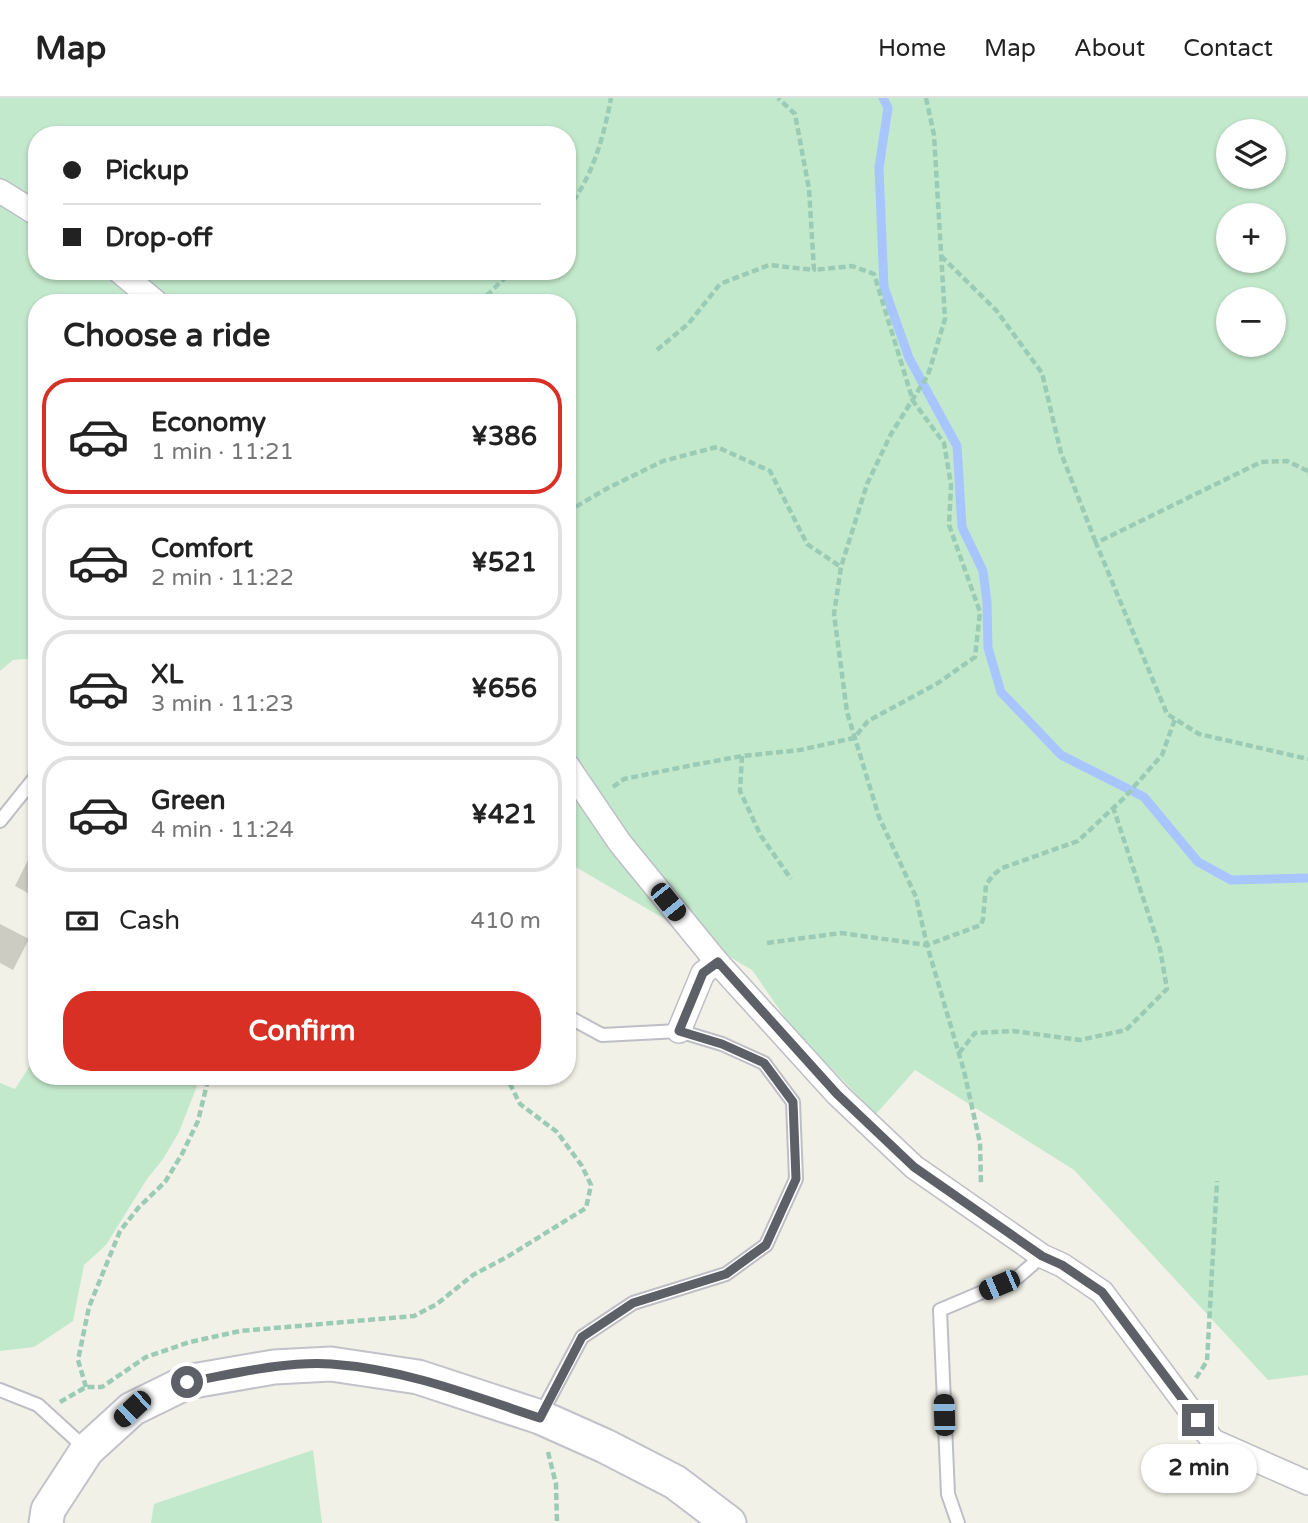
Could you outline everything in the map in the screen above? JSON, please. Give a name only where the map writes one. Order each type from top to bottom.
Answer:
[{"type":"street","points":[[0,191],[28,208]]},
{"type":"street","points":[[130,280],[146,294]]},
{"type":"street","points":[[576,778],[620,843],[718,962],[837,1094],[914,1167],[1042,1256],[1062,1265],[1102,1292],[1213,1441],[1308,1483]]},
{"type":"street","points":[[679,1031],[703,973],[718,962]]},
{"type":"street","points":[[46,1523],[48,1510],[87,1450],[132,1409],[187,1382],[274,1367],[331,1364],[418,1377],[540,1418],[605,1446],[675,1482],[729,1523]]},
{"type":"lane","points":[[0,821],[28,786]]},
{"type":"lane","points":[[540,1418],[582,1337],[633,1303],[726,1274],[766,1245],[796,1179],[793,1102],[764,1063],[722,1044],[679,1031],[602,1035],[576,1021]]},
{"type":"lane","points":[[958,1523],[948,1494],[940,1310],[1018,1277],[1042,1256]]},
{"type":"lane","points":[[0,1391],[38,1405],[87,1450]]},
{"type":"path","points":[[576,198],[604,139],[611,98]]},
{"type":"path","points":[[778,98],[795,114],[809,189],[814,270]]},
{"type":"path","points":[[926,98],[934,135],[945,319],[928,375],[891,434],[867,484],[841,567],[834,614],[847,712],[854,738],[879,817],[916,897],[927,945],[959,1053],[980,1143],[983,1213]]},
{"type":"path","points":[[941,255],[996,310],[1042,373],[1061,453],[1167,714],[1199,734],[1308,759]]},
{"type":"path","points":[[592,801],[624,779],[742,756],[800,750],[854,738],[868,721],[938,682],[975,657],[980,612],[949,525],[951,485],[944,443],[912,401],[874,274],[852,266],[814,270],[769,265],[720,284],[689,323],[657,350]]},
{"type":"path","points":[[488,294],[503,280]]},
{"type":"path","points":[[576,507],[663,461],[717,447],[770,471],[807,544],[841,567]]},
{"type":"path","points":[[1096,542],[1262,462],[1287,461],[1308,471]]},
{"type":"path","points":[[767,943],[841,933],[927,945],[981,925],[986,885],[993,875],[1002,868],[1078,841],[1124,798],[1162,755],[1175,719]]},
{"type":"path","points":[[742,756],[740,791],[761,836],[791,879]]},
{"type":"path","points":[[959,1053],[975,1033],[1013,1031],[1080,1040],[1126,1030],[1167,989],[1160,949],[1113,807]]},
{"type":"path","points":[[207,1085],[198,1121],[182,1154],[165,1182],[139,1207],[120,1231],[89,1307],[78,1360],[86,1388],[102,1387],[146,1357],[202,1339],[240,1331],[414,1316],[437,1304],[473,1275],[507,1258],[586,1208],[591,1185],[582,1166],[557,1132],[520,1104],[510,1085]]},
{"type":"path","points":[[1182,1399],[1207,1361],[1217,1181]]},
{"type":"path","points":[[540,1418],[556,1484],[557,1523]]},
{"type":"green space","points":[[0,98],[1308,98],[1308,1375],[1268,1380],[1074,1170],[915,1070],[876,1114],[793,1029],[752,970],[576,867],[576,294],[28,294],[28,659],[13,660],[0,671]]},
{"type":"green space","points":[[28,1069],[28,1085],[197,1086],[179,1132],[163,1159],[147,1179],[106,1245],[84,1265],[73,1321],[34,1347],[0,1351],[0,1083],[15,1089]]},
{"type":"green space","points":[[313,1450],[322,1523],[151,1523],[154,1504]]},
{"type":"building","points":[[28,860],[28,893],[15,886]]},
{"type":"building","points":[[0,924],[28,938],[28,941],[13,970],[0,963]]},
{"type":"waterway","points":[[883,98],[888,108],[879,168],[884,287],[909,358],[957,446],[962,527],[983,571],[988,648],[1001,692],[1061,755],[1144,797],[1198,862],[1231,880],[1308,878]]},
{"type":"route","points":[[187,1382],[274,1367],[331,1364],[418,1377],[540,1418],[582,1337],[633,1303],[726,1274],[766,1245],[796,1179],[793,1102],[764,1063],[722,1044],[679,1031],[703,973],[718,962],[837,1094],[914,1167],[1042,1256],[1062,1265],[1102,1292],[1198,1420]]}]
